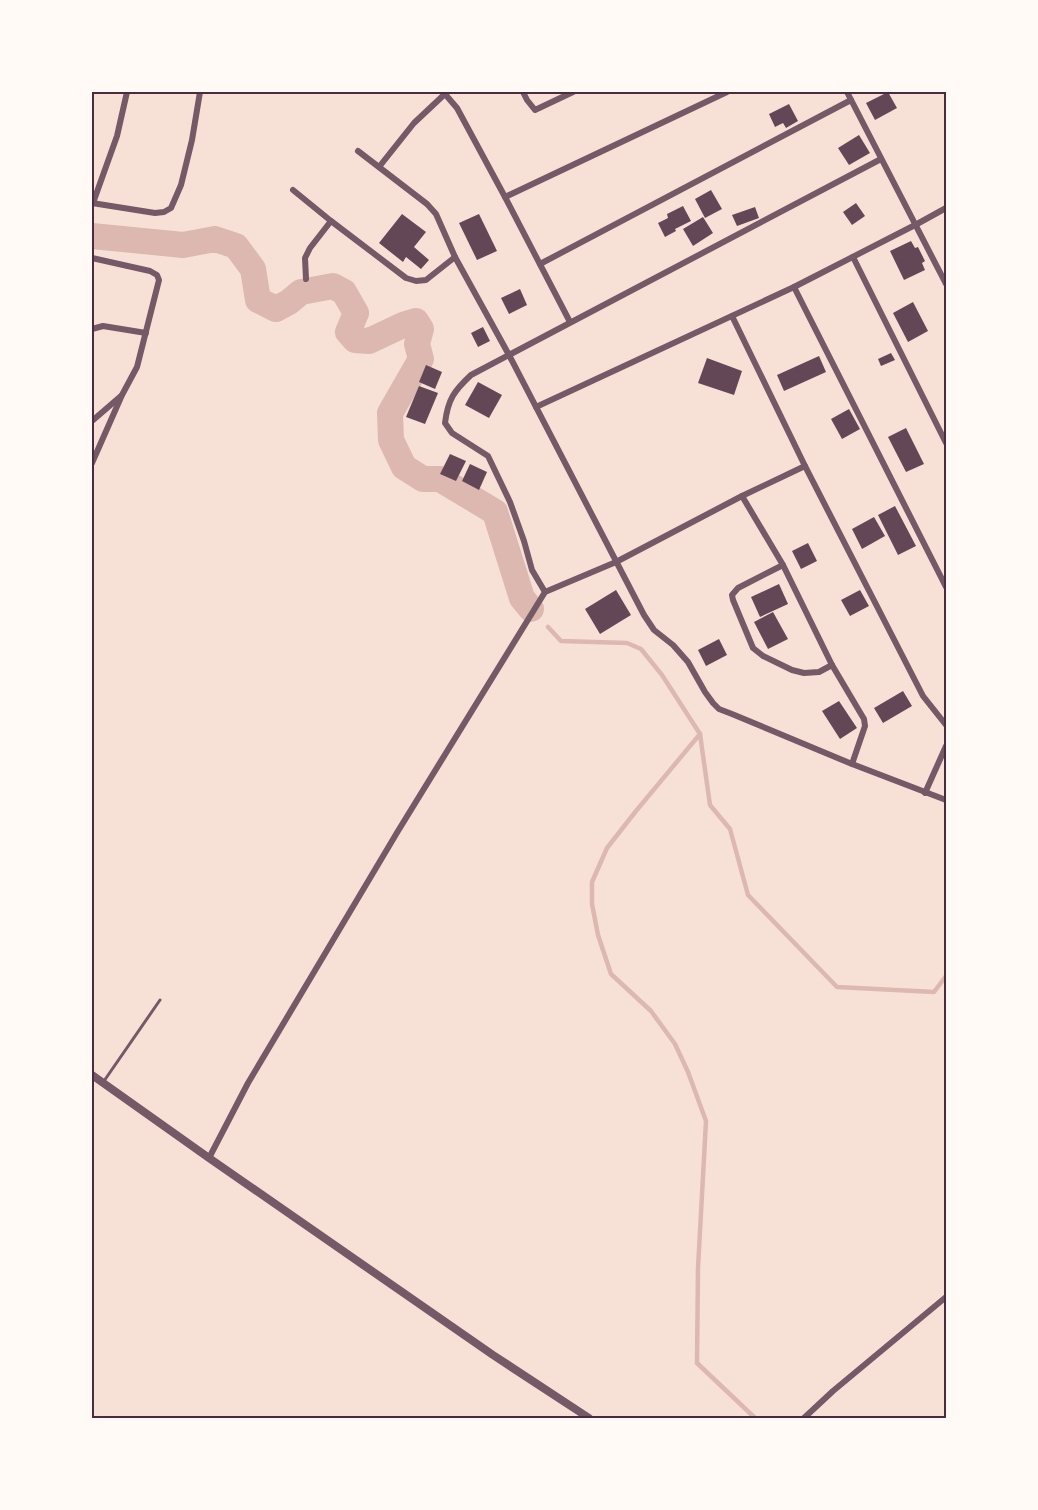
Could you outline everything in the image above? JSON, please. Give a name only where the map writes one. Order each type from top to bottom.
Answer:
[{"type":"street","points":[[127,92],[117,136],[92,203],[155,213],[171,208],[181,185],[200,92]]},
{"type":"street","points":[[524,92],[535,110],[573,92]]},
{"type":"street","points":[[505,197],[727,92]]},
{"type":"street","points":[[847,92],[946,284]]},
{"type":"street","points":[[379,167],[414,123],[446,93],[457,108],[570,322]]},
{"type":"street","points":[[540,264],[851,100]]},
{"type":"street","points":[[358,151],[427,204],[436,214],[456,257],[509,354],[644,615],[654,630],[673,645],[688,662],[713,703],[719,709],[946,800]]},
{"type":"street","points":[[545,592],[532,570],[510,502],[488,456],[452,433],[445,423],[447,410],[455,391],[471,375],[509,354],[882,159]]},
{"type":"street","points":[[293,190],[406,278],[416,281],[426,280],[456,257]]},
{"type":"street","points":[[536,407],[794,287],[946,208]]},
{"type":"street","points":[[306,279],[305,258],[330,221]]},
{"type":"street","points":[[853,257],[946,443]]},
{"type":"street","points":[[92,258],[150,271],[158,274],[159,280],[137,367],[92,463]]},
{"type":"street","points":[[794,287],[946,587]]},
{"type":"street","points":[[732,316],[805,466],[923,696],[946,725]]},
{"type":"street","points":[[92,329],[103,326],[146,333]]},
{"type":"street","points":[[92,421],[122,395]]},
{"type":"street","points":[[209,1158],[248,1083],[398,831],[545,592],[616,562],[805,466]]},
{"type":"street","points":[[742,496],[783,565],[832,665],[864,719],[865,726],[852,764]]},
{"type":"street","points":[[783,565],[738,588],[732,595],[753,648],[763,656],[792,670],[804,673],[819,672],[832,665]]},
{"type":"street","points":[[925,793],[946,746]]},
{"type":"street","points":[[92,1075],[587,1418]]},
{"type":"street","points":[[804,1419],[833,1390],[946,1297]]},
{"type":"lane","points":[[102,1083],[160,1000]]},
{"type":"building","points":[[888,92],[897,108],[875,120],[866,103]]},
{"type":"building","points":[[789,104],[798,121],[786,128],[783,123],[775,127],[769,114]]},
{"type":"building","points":[[859,135],[870,153],[849,165],[838,148]]},
{"type":"building","points":[[711,190],[722,209],[705,218],[695,199]]},
{"type":"building","points":[[856,203],[865,216],[852,225],[843,212]]},
{"type":"building","points":[[683,206],[691,221],[665,237],[658,223],[668,218],[667,214]]},
{"type":"building","points":[[755,207],[759,218],[737,226],[732,215]]},
{"type":"building","points":[[402,214],[426,232],[414,247],[429,260],[421,269],[406,257],[403,262],[379,243]]},
{"type":"building","points":[[479,214],[497,251],[477,260],[459,223]]},
{"type":"building","points":[[703,217],[713,233],[693,246],[683,229]]},
{"type":"building","points":[[911,241],[915,248],[918,247],[925,261],[922,263],[925,270],[904,280],[890,251]]},
{"type":"building","points":[[520,289],[527,305],[509,314],[501,298]]},
{"type":"building","points":[[913,302],[928,331],[908,342],[893,313]]},
{"type":"building","points":[[483,327],[490,341],[478,347],[471,333]]},
{"type":"building","points":[[891,353],[895,360],[881,366],[878,359]]},
{"type":"building","points":[[819,356],[826,372],[784,391],[777,375]]},
{"type":"building","points":[[707,358],[742,371],[734,395],[698,383]]},
{"type":"building","points":[[426,365],[442,372],[435,389],[419,382]]},
{"type":"building","points":[[478,382],[502,395],[489,418],[465,405]]},
{"type":"building","points":[[419,386],[438,393],[425,424],[406,417]]},
{"type":"building","points":[[849,409],[860,429],[842,439],[831,419]]},
{"type":"building","points":[[906,428],[924,464],[906,472],[888,437]]},
{"type":"building","points":[[450,454],[466,461],[456,481],[440,474]]},
{"type":"building","points":[[470,464],[487,472],[479,490],[462,481]]},
{"type":"building","points":[[895,506],[916,546],[898,555],[878,515]]},
{"type":"building","points":[[874,517],[885,536],[862,549],[852,529]]},
{"type":"building","points":[[808,543],[817,561],[801,569],[792,551]]},
{"type":"building","points":[[779,584],[788,604],[760,617],[751,597]]},
{"type":"building","points":[[616,590],[631,615],[600,634],[585,609]]},
{"type":"building","points":[[860,590],[869,606],[850,616],[841,600]]},
{"type":"building","points":[[773,612],[788,639],[768,649],[754,622]]},
{"type":"building","points":[[719,639],[727,655],[706,666],[698,650]]},
{"type":"building","points":[[903,691],[912,706],[883,723],[874,708]]},
{"type":"building","points":[[839,701],[857,728],[840,739],[822,711]]},
{"type":"waterway","points":[[92,236],[183,245],[215,239],[236,246],[253,269],[258,300],[276,309],[301,292],[333,286],[344,292],[356,313],[348,332],[355,340],[369,341],[416,321],[421,329],[417,344],[421,359],[390,413],[391,440],[404,467],[423,479],[440,479],[495,512],[522,598],[531,609]]},
{"type":"waterway","points":[[548,627],[561,641],[627,643],[641,649],[662,675],[700,734],[710,805],[730,829],[748,895],[837,987],[934,992],[946,976]]},
{"type":"waterway","points":[[700,734],[607,848],[592,882],[592,904],[598,935],[611,974],[651,1011],[675,1044],[706,1121],[698,1268],[697,1363],[755,1418]]}]
